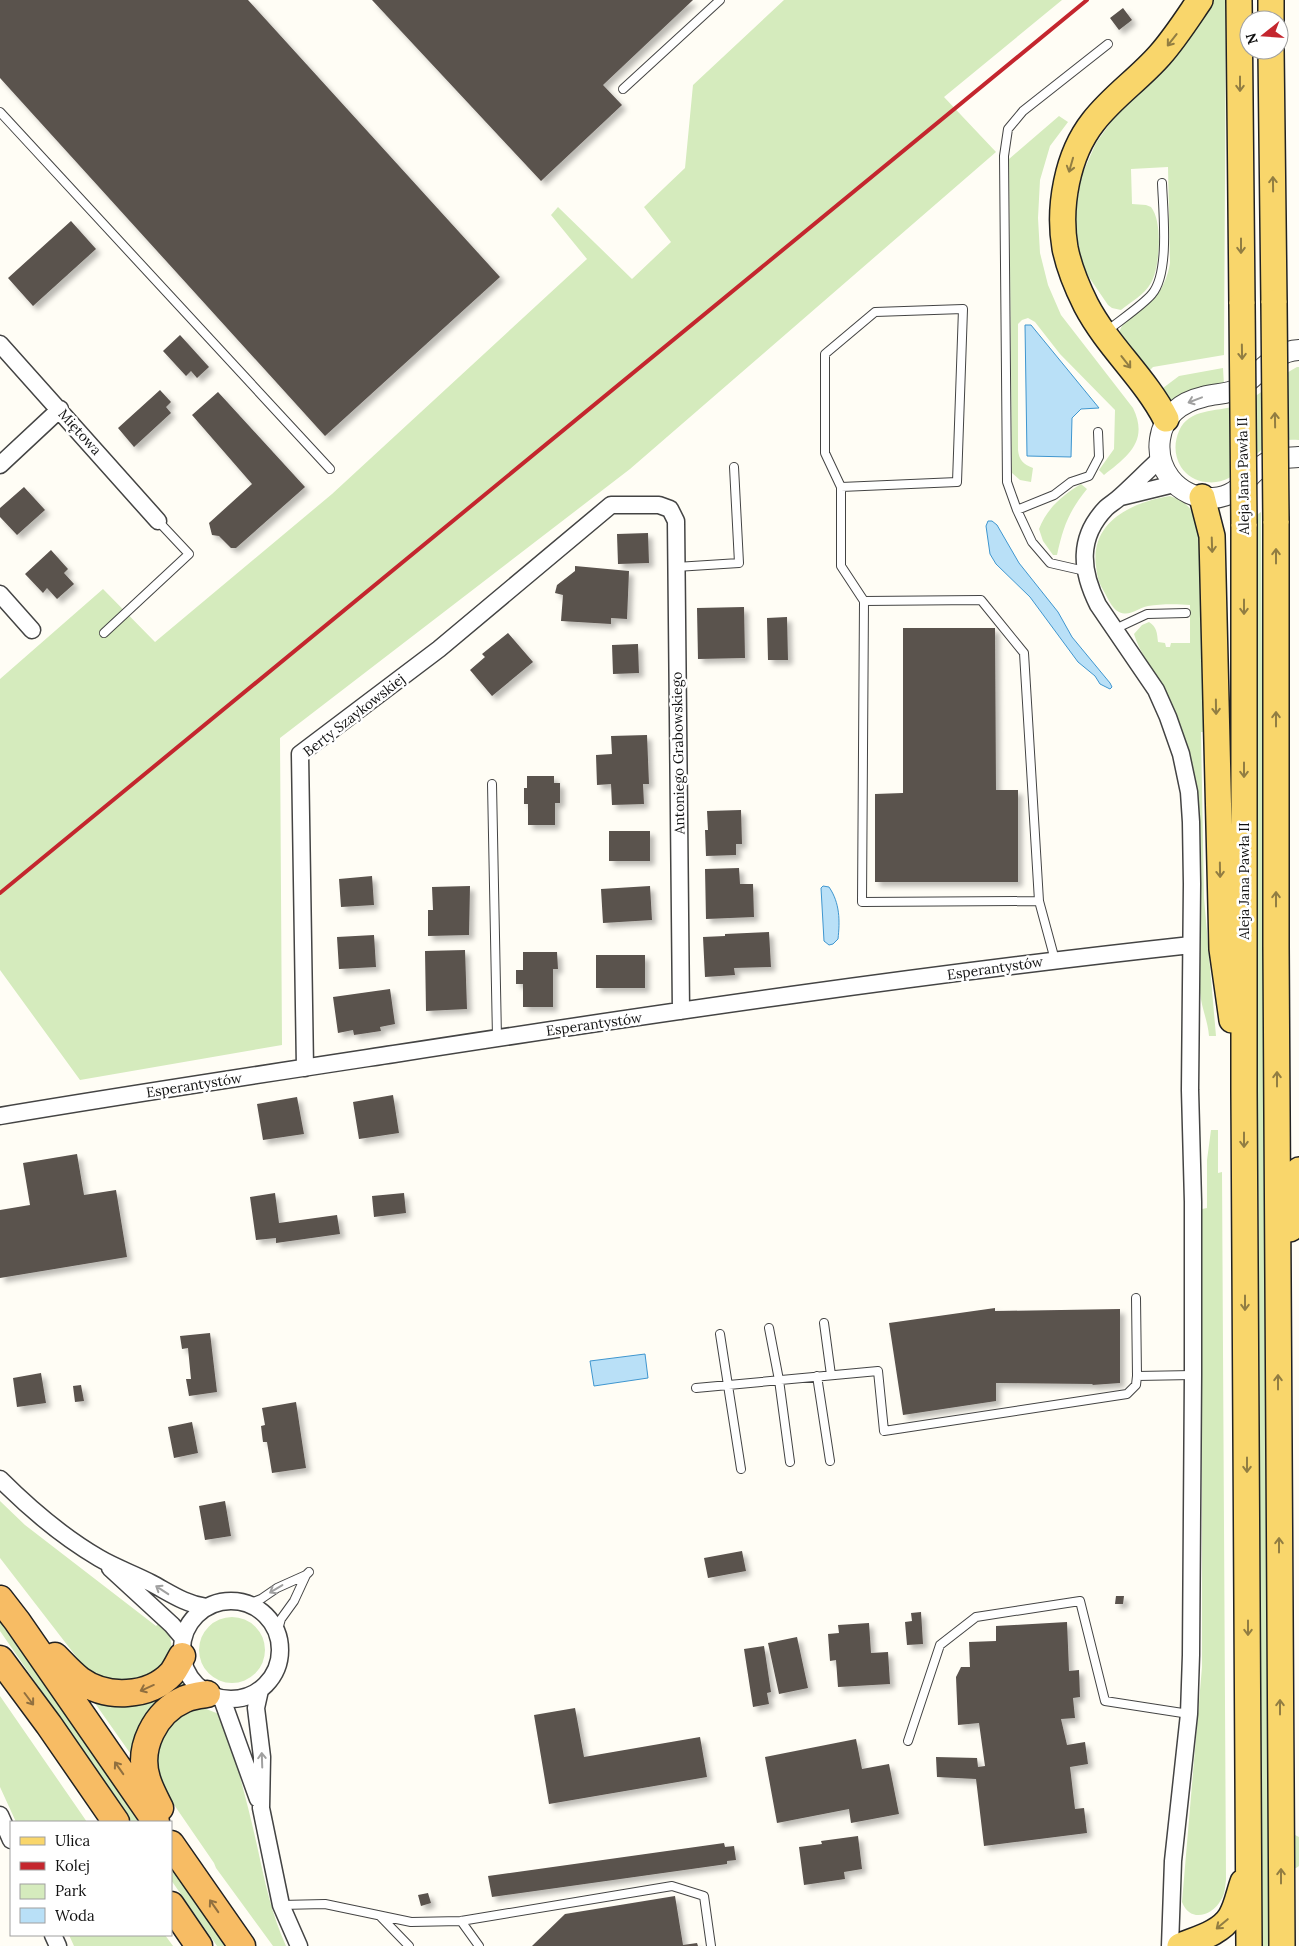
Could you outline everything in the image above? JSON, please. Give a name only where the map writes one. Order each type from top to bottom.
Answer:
[{"type":"highway","points":[[0,1599],[155,1821]]},
{"type":"highway","points":[[17,1621],[80,1680],[94,1688],[111,1692],[142,1692],[171,1673],[183,1647]]},
{"type":"highway","points":[[0,1660],[49,1725],[115,1821]]},
{"type":"highway","points":[[166,1821],[146,1778],[145,1756],[149,1735],[158,1718],[172,1706],[186,1698],[215,1696]]},
{"type":"highway","points":[[172,1838],[177,1852],[242,1946]]},
{"type":"highway","points":[[172,1907],[199,1946]]},
{"type":"highway","points":[[172,1908],[189,1946]]},
{"type":"main road","points":[[1166,420],[1156,400],[1103,334],[1086,306],[1072,276],[1065,248],[1064,213],[1069,173],[1075,151],[1091,124],[1107,104],[1159,56],[1177,34],[1200,0]]},
{"type":"main road","name":"Aleja Jana Pawła II","points":[[1239,0],[1244,524],[1244,1092]]},
{"type":"main road","points":[[1271,60],[1276,521],[1276,947],[1282,1944]]},
{"type":"main road","points":[[1202,497],[1212,536],[1222,949],[1227,993],[1244,1092],[1249,1946]]},
{"type":"main road","points":[[1278,1303],[1299,1170]]},
{"type":"main road","points":[[1280,1756],[1299,1809]]},
{"type":"main road","points":[[1180,1946],[1208,1935],[1222,1926],[1231,1916],[1249,1865]]},
{"type":"main road","points":[[1282,1944],[1299,1889]]},
{"type":"street","name":"Miętowa","points":[[0,344],[158,521]]},
{"type":"street","points":[[1299,350],[1277,356],[1239,388],[1225,394],[1204,396],[1178,407],[1166,420],[1159,446],[1160,459],[1174,484],[1183,490],[1202,497],[1219,497],[1236,491],[1266,462],[1299,457]]},
{"type":"street","points":[[0,464],[60,409]]},
{"type":"street","points":[[1160,459],[1106,508],[1091,529],[1084,554],[1085,571],[1091,591],[1098,605],[1156,690],[1168,716],[1181,754],[1189,792],[1191,822],[1193,1375],[1191,1655],[1189,1714],[1173,1861],[1170,1946]]},
{"type":"street","points":[[1119,498],[1174,484]]},
{"type":"street","name":"Antoniego Grabowskiego","points":[[659,504],[670,509],[676,521],[681,1011]]},
{"type":"street","name":"Berty Szaykowskiej","points":[[305,1068],[300,754],[439,649],[611,505],[659,504]]},
{"type":"street","points":[[0,594],[32,630]]},
{"type":"street","name":"Esperantystów","points":[[0,1116],[681,1011],[1056,960],[1190,945]]},
{"type":"street","points":[[0,1479],[36,1512],[99,1558],[172,1625],[183,1647]]},
{"type":"street","points":[[99,1558],[151,1583],[173,1597],[197,1606],[206,1607],[227,1601],[248,1604],[265,1615],[277,1633],[280,1654],[278,1665],[271,1679],[260,1690],[242,1698],[215,1696],[193,1682],[184,1665],[183,1647],[192,1620],[206,1607]]},
{"type":"street","points":[[260,1690],[256,1708],[262,1757],[261,1808],[281,1905],[299,1946]]},
{"type":"street","points":[[215,1696],[261,1808]]},
{"type":"street","points":[[0,1815],[10,1838]]},
{"type":"lane","points":[[623,89],[720,0]]},
{"type":"lane","points":[[1085,571],[1050,563],[1032,542],[1017,510],[1007,482],[1004,156],[1008,129],[1023,111],[1108,44]]},
{"type":"lane","points":[[0,112],[330,469]]},
{"type":"lane","points":[[1103,334],[1153,293],[1162,270],[1164,220],[1162,183]]},
{"type":"lane","points":[[841,487],[956,482],[962,309],[875,312],[824,354],[824,453],[841,487],[842,566],[864,601],[862,902],[1040,901]]},
{"type":"lane","points":[[1017,510],[1054,495],[1071,482],[1089,476],[1099,457],[1098,432]]},
{"type":"lane","points":[[676,567],[739,563],[734,467]]},
{"type":"lane","points":[[104,633],[189,554],[158,521]]},
{"type":"lane","points":[[864,601],[981,600],[1024,654],[1040,901],[1056,960]]},
{"type":"lane","points":[[1115,630],[1147,614],[1186,613]]},
{"type":"lane","points":[[492,784],[497,1038]]},
{"type":"lane","points":[[696,1388],[878,1370],[884,1431],[1127,1394],[1136,1385],[1136,1298]]},
{"type":"lane","points":[[824,1324],[832,1375]]},
{"type":"lane","points":[[769,1328],[779,1380],[790,1462]]},
{"type":"lane","points":[[720,1334],[741,1470]]},
{"type":"lane","points":[[1136,1376],[1193,1375]]},
{"type":"lane","points":[[817,1376],[830,1460]]},
{"type":"lane","points":[[248,1604],[261,1599],[277,1588],[307,1573],[294,1601],[281,1619],[277,1633]]},
{"type":"lane","points":[[908,1742],[940,1645],[976,1617],[1080,1600],[1105,1701],[1189,1714]]},
{"type":"lane","points":[[281,1905],[325,1904],[411,1922],[461,1921],[672,1886],[704,1896],[711,1946]]},
{"type":"lane","points":[[380,1916],[409,1946]]},
{"type":"lane","points":[[461,1921],[479,1946]]},
{"type":"green space","points":[[784,0],[1062,0],[944,97],[996,152],[630,469],[280,738],[282,1045],[80,1080],[0,970],[0,679],[103,589],[155,642],[332,494],[587,259],[551,215],[558,207],[632,279],[671,242],[644,207],[685,168],[693,85]]},
{"type":"green space","points":[[1211,0],[1226,0],[1224,355],[1153,367],[1147,373],[1119,335],[1124,323],[1156,296],[1168,272],[1170,263],[1168,167],[1131,169],[1132,204],[1151,207],[1157,223],[1159,245],[1151,283],[1141,295],[1121,310],[1108,305],[1080,264],[1075,214],[1081,177],[1096,143],[1113,119],[1166,68],[1195,31]]},
{"type":"green space","points":[[1059,116],[1068,122],[1050,146],[1040,180],[1038,218],[1040,253],[1048,285],[1061,315],[1133,408],[1139,430],[1134,447],[1104,475],[1099,470],[1114,449],[1115,410],[1060,354],[1035,322],[1028,318],[1022,320],[1018,324],[1018,450],[1022,461],[1033,468],[1031,482],[1020,480],[1012,473],[1009,159]]},
{"type":"green space","points":[[1299,367],[1299,440],[1284,440],[1269,444],[1240,470],[1225,480],[1216,482],[1199,481],[1183,470],[1176,454],[1176,440],[1179,431],[1189,418],[1204,412],[1236,406],[1260,393]]},
{"type":"green space","points":[[1223,368],[1224,385],[1194,390],[1168,404],[1159,391],[1179,376]]},
{"type":"green space","points":[[1081,484],[1087,489],[1068,520],[1057,555],[1053,555],[1043,541],[1039,529],[1042,521],[1056,503]]},
{"type":"green space","points":[[1170,496],[1189,507],[1199,526],[1205,732],[1201,732],[1204,898],[1216,1036],[1209,1036],[1200,992],[1201,842],[1195,783],[1187,745],[1178,718],[1166,692],[1139,647],[1134,634],[1142,625],[1149,622],[1155,628],[1158,642],[1165,643],[1166,647],[1170,647],[1171,643],[1190,643],[1190,605],[1153,605],[1130,613],[1119,612],[1111,605],[1101,585],[1096,566],[1096,550],[1100,537],[1117,516],[1142,503]]},
{"type":"green space","points":[[1261,512],[1270,1946],[1262,1946],[1255,516]]},
{"type":"green space","points":[[1211,1130],[1218,1130],[1218,1173],[1222,1172],[1226,1880],[1225,1890],[1217,1906],[1207,1913],[1195,1915],[1186,1909],[1182,1902],[1202,1667],[1202,1209],[1207,1208],[1207,1160]]},
{"type":"green space","points":[[0,1501],[25,1525],[156,1626],[160,1622],[170,1636],[172,1649],[168,1661],[142,1682],[107,1682],[85,1668],[0,1558]]},
{"type":"green space","points":[[0,1615],[143,1821],[131,1821],[0,1631]]},
{"type":"green space","points":[[232,1617],[245,1620],[255,1627],[262,1637],[265,1650],[262,1663],[255,1673],[245,1680],[232,1683],[219,1680],[209,1673],[202,1663],[199,1650],[202,1637],[209,1627],[219,1620]]},
{"type":"green space","points":[[183,1678],[187,1685],[132,1758],[92,1699]]},
{"type":"green space","points":[[0,1696],[86,1821],[16,1821],[0,1787]]},
{"type":"green space","points":[[201,1707],[219,1714],[227,1726],[269,1899],[286,1946],[273,1946],[216,1868],[168,1796],[166,1790],[163,1789],[155,1770],[158,1737],[177,1712]]},
{"type":"green space","points":[[1295,1835],[1299,1837],[1299,1866],[1294,1868],[1293,1837]]},
{"type":"green space","points":[[172,1863],[229,1946],[217,1946],[172,1881]]},
{"type":"green space","points":[[69,1936],[166,1936],[173,1946],[74,1946]]},
{"type":"water","points":[[1025,325],[1031,325],[1099,408],[1081,409],[1072,418],[1071,457],[1027,456]]},
{"type":"water","points":[[988,521],[992,521],[997,525],[1019,563],[1058,612],[1072,637],[1110,683],[1112,687],[1110,689],[1100,684],[1095,676],[1078,662],[1030,597],[996,564],[990,554],[986,526]]},
{"type":"water","points":[[823,886],[829,887],[833,893],[838,912],[838,939],[829,945],[824,941],[821,888]]},
{"type":"water","points":[[645,1354],[648,1378],[594,1386],[590,1361]]},
{"type":"building","points":[[0,0],[248,0],[500,277],[325,436],[0,78]]},
{"type":"building","points":[[372,0],[693,0],[603,85],[622,105],[541,181]]},
{"type":"building","points":[[1123,8],[1132,20],[1119,30],[1110,18]]},
{"type":"building","points":[[71,221],[96,249],[33,306],[8,278]]},
{"type":"building","points":[[180,335],[209,367],[197,378],[191,371],[186,376],[163,351]]},
{"type":"building","points":[[160,390],[171,402],[166,407],[171,413],[134,447],[118,428]]},
{"type":"building","points":[[218,392],[305,487],[236,548],[231,548],[219,536],[212,535],[209,523],[252,484],[192,415]]},
{"type":"building","points":[[24,487],[45,510],[17,535],[0,517],[0,508]]},
{"type":"building","points":[[648,533],[649,563],[618,564],[617,534]]},
{"type":"building","points":[[51,550],[68,569],[64,573],[74,584],[57,599],[47,588],[43,593],[25,574]]},
{"type":"building","points":[[575,566],[629,571],[627,619],[611,618],[611,624],[561,621],[563,595],[555,593],[557,585],[575,571]]},
{"type":"building","points":[[744,607],[745,658],[698,659],[697,608]]},
{"type":"building","points":[[787,617],[788,660],[768,660],[767,618]]},
{"type":"building","points":[[903,628],[995,628],[996,790],[1018,790],[1018,882],[875,882],[875,794],[903,793]]},
{"type":"building","points":[[508,633],[533,662],[492,696],[470,670],[485,657],[482,654]]},
{"type":"building","points":[[638,644],[639,673],[613,674],[612,645]]},
{"type":"building","points":[[647,735],[649,784],[643,784],[644,804],[612,805],[611,784],[597,785],[596,755],[612,754],[611,736]]},
{"type":"building","points":[[527,776],[554,776],[554,783],[560,783],[560,803],[555,803],[555,825],[528,825],[528,804],[524,804],[524,788],[527,788]]},
{"type":"building","points":[[741,810],[742,844],[736,844],[736,855],[706,856],[705,830],[708,830],[707,811]]},
{"type":"building","points":[[609,831],[650,831],[650,861],[609,861]]},
{"type":"building","points":[[739,868],[740,884],[753,884],[754,917],[706,919],[705,869]]},
{"type":"building","points":[[372,876],[374,905],[341,907],[339,879]]},
{"type":"building","points":[[470,886],[469,935],[428,936],[428,910],[433,910],[432,887]]},
{"type":"building","points":[[650,886],[652,920],[603,923],[601,889]]},
{"type":"building","points":[[769,932],[771,967],[734,968],[735,975],[705,977],[703,937]]},
{"type":"building","points":[[374,935],[376,967],[339,969],[337,937]]},
{"type":"building","points":[[465,950],[467,1009],[426,1011],[425,951]]},
{"type":"building","points":[[523,952],[557,952],[558,969],[553,969],[553,1007],[523,1007],[523,984],[516,984],[516,970],[523,970]]},
{"type":"building","points":[[596,955],[645,955],[645,988],[596,988]]},
{"type":"building","points":[[390,989],[395,1024],[380,1027],[381,1031],[354,1035],[353,1030],[338,1033],[333,997]]},
{"type":"building","points":[[393,1095],[399,1133],[359,1139],[353,1102]]},
{"type":"building","points":[[297,1097],[304,1134],[263,1140],[257,1104]]},
{"type":"building","points":[[77,1154],[84,1195],[116,1190],[127,1257],[0,1278],[0,1210],[30,1205],[23,1163]]},
{"type":"building","points":[[275,1193],[279,1223],[337,1215],[340,1234],[276,1243],[276,1238],[256,1240],[250,1197]]},
{"type":"building","points":[[404,1193],[406,1213],[374,1217],[372,1196]]},
{"type":"building","points":[[995,1308],[995,1311],[1120,1309],[1120,1383],[1092,1385],[996,1383],[996,1401],[903,1415],[889,1323]]},
{"type":"building","points":[[210,1333],[217,1392],[189,1396],[186,1379],[191,1379],[188,1348],[182,1349],[180,1336]]},
{"type":"building","points":[[41,1373],[46,1403],[17,1407],[13,1378]]},
{"type":"building","points":[[81,1385],[84,1401],[75,1402],[73,1386]]},
{"type":"building","points":[[296,1402],[306,1468],[272,1473],[267,1442],[263,1442],[261,1426],[265,1425],[262,1408]]},
{"type":"building","points":[[192,1422],[198,1453],[174,1458],[168,1427]]},
{"type":"building","points":[[225,1501],[231,1536],[205,1540],[199,1506]]},
{"type":"building","points":[[742,1551],[746,1571],[708,1578],[704,1558]]},
{"type":"building","points":[[1116,1596],[1124,1596],[1123,1604],[1115,1604]]},
{"type":"building","points":[[921,1612],[923,1644],[907,1645],[905,1622],[912,1621],[911,1613]]},
{"type":"building","points":[[1067,1622],[1069,1671],[1079,1670],[1080,1697],[1073,1698],[1075,1718],[1061,1719],[1067,1745],[1085,1742],[1088,1764],[1070,1767],[1075,1809],[1084,1808],[1087,1833],[984,1846],[976,1779],[937,1777],[936,1757],[977,1758],[978,1767],[985,1766],[979,1723],[958,1725],[956,1677],[961,1667],[970,1667],[969,1642],[996,1641],[996,1626]]},
{"type":"building","points":[[869,1623],[871,1653],[888,1652],[890,1684],[838,1687],[836,1660],[830,1661],[828,1634],[839,1633],[838,1625]]},
{"type":"building","points":[[797,1637],[808,1688],[779,1694],[768,1643]]},
{"type":"building","points":[[764,1646],[771,1692],[767,1693],[769,1704],[753,1707],[744,1649]]},
{"type":"building","points":[[575,1708],[584,1757],[700,1737],[707,1777],[549,1804],[534,1715]]},
{"type":"building","points":[[856,1739],[862,1769],[889,1764],[899,1814],[851,1823],[849,1809],[777,1823],[765,1757]]},
{"type":"building","points":[[858,1836],[862,1869],[844,1872],[845,1879],[804,1885],[799,1847],[822,1844],[821,1841]]},
{"type":"building","points":[[724,1843],[725,1847],[734,1846],[736,1860],[727,1861],[727,1864],[492,1897],[488,1876]]},
{"type":"building","points":[[428,1893],[431,1903],[421,1906],[418,1895]]},
{"type":"building","points":[[675,1896],[683,1945],[697,1943],[698,1946],[532,1946],[565,1914]]},
{"type":"railway","points":[[0,893],[1087,0]]}]
